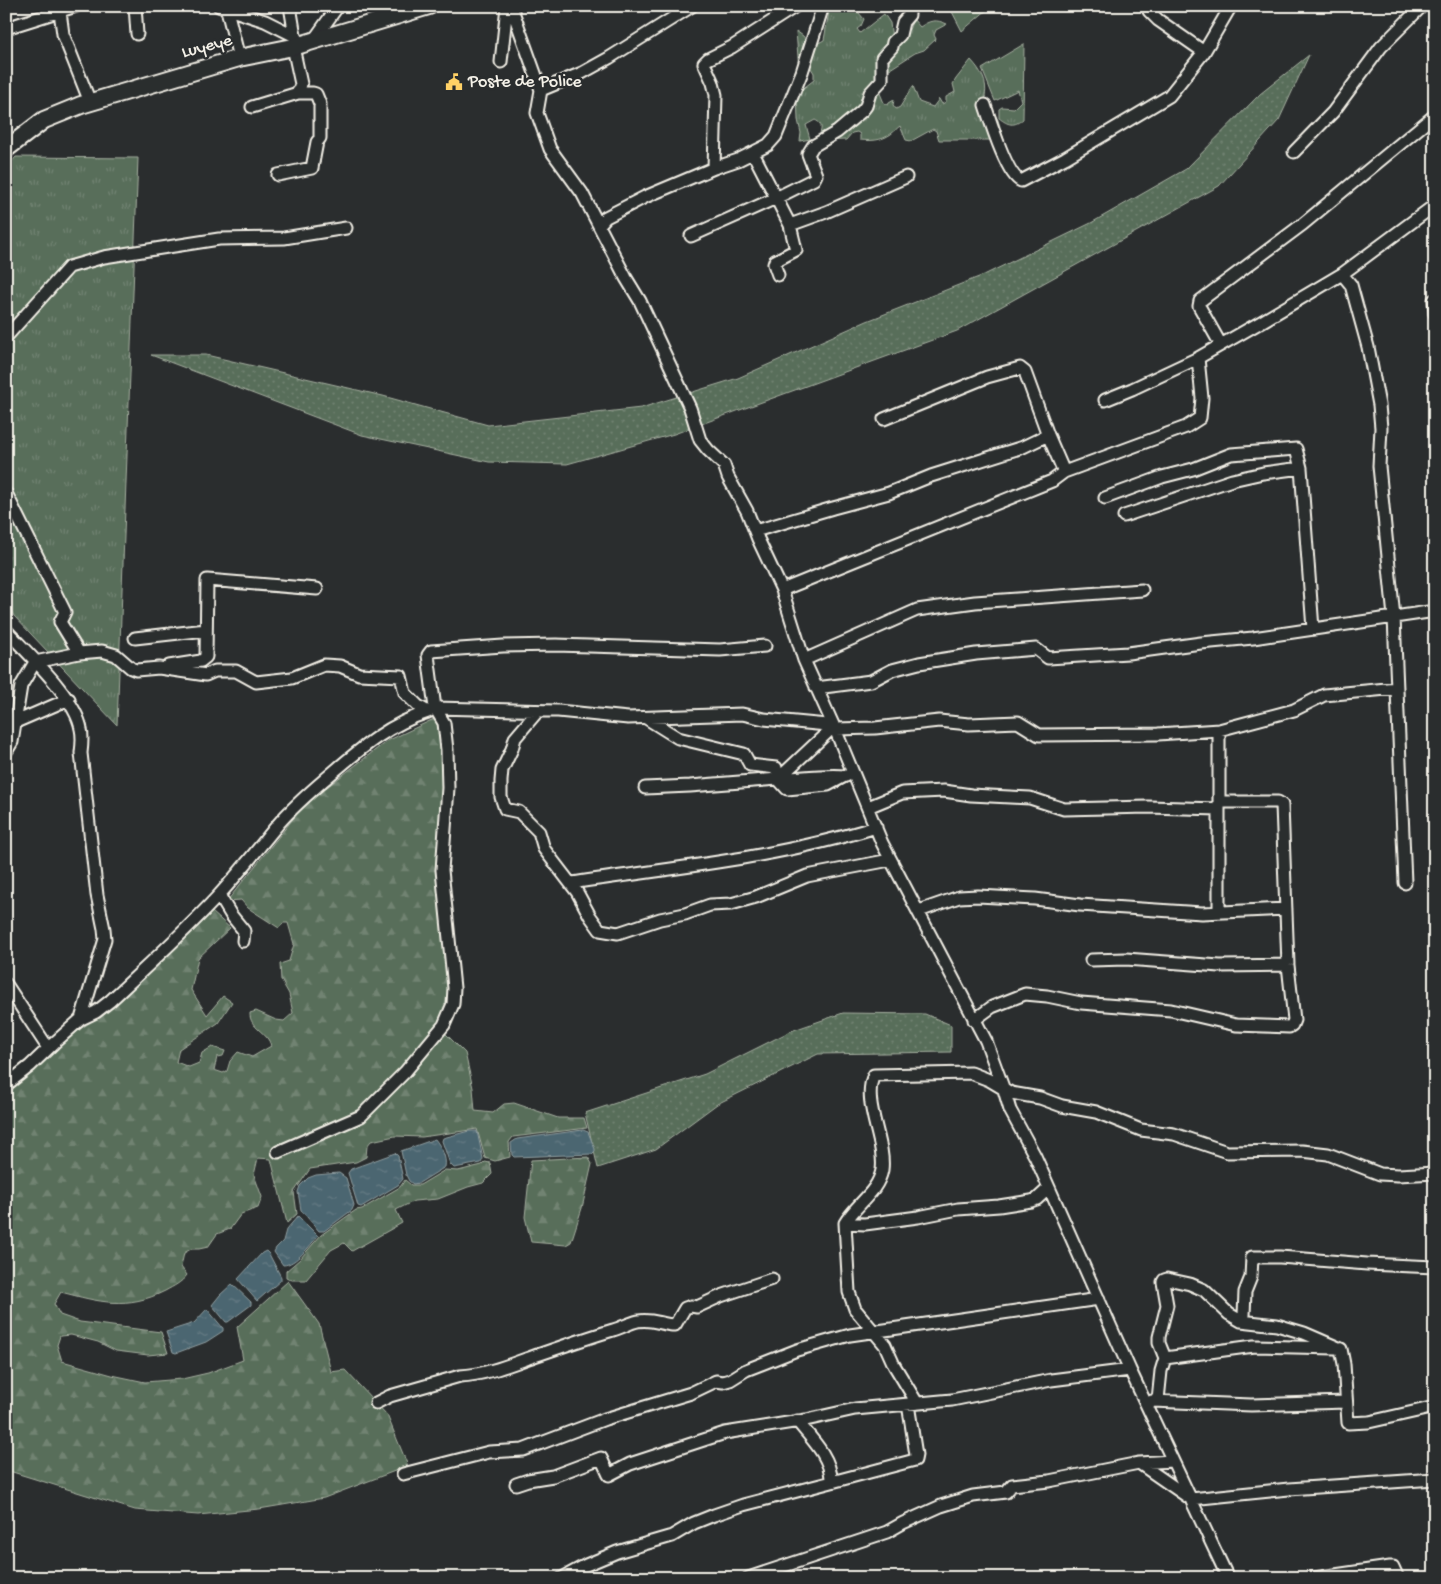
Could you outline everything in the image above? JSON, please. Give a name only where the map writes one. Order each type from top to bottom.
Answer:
[{"type":"street","points":[[6,28],[58,9],[76,6]]},
{"type":"street","points":[[135,6],[136,34]]},
{"type":"street","points":[[290,6],[301,42],[301,84],[298,93]]},
{"type":"street","points":[[301,42],[338,6]]},
{"type":"street","name":"Luyeye","points":[[6,149],[44,120],[90,102],[239,58],[429,6]]},
{"type":"street","points":[[501,62],[507,6]]},
{"type":"street","points":[[511,6],[541,90],[536,112],[550,150],[582,193],[658,338],[690,408],[700,440],[724,465],[747,511],[782,590],[804,660],[851,778],[868,807],[890,860],[919,911],[986,1041],[1010,1110],[1035,1156],[1130,1370],[1228,1578]]},
{"type":"street","points":[[541,90],[582,73],[602,62],[692,6]]},
{"type":"street","points":[[714,168],[716,95],[704,63],[796,6]]},
{"type":"street","points":[[599,225],[606,217],[645,197],[738,160],[768,145],[776,136],[802,72],[824,6]]},
{"type":"street","points":[[691,236],[814,179],[816,175],[808,154],[810,150],[813,146],[837,132],[866,106],[870,93],[882,80],[882,58],[900,35],[903,22],[910,15],[910,6]]},
{"type":"street","points":[[1150,6],[1149,11],[1158,20],[1204,52]]},
{"type":"street","points":[[985,105],[1001,150],[1016,179],[1021,181],[1065,158],[1169,96],[1204,52],[1231,6]]},
{"type":"street","points":[[1294,152],[1333,112],[1381,47],[1422,6]]},
{"type":"street","points":[[223,7],[265,21],[301,42]]},
{"type":"street","points":[[223,7],[239,58]]},
{"type":"street","points":[[58,9],[64,34],[90,102]]},
{"type":"street","points":[[252,107],[298,93],[316,94],[320,104],[320,138],[317,142],[312,168],[278,175]]},
{"type":"street","points":[[1221,345],[1199,306],[1200,301],[1274,246],[1435,115]]},
{"type":"street","points":[[753,153],[790,225],[796,250],[775,261],[774,264],[778,275]]},
{"type":"street","points":[[790,225],[833,209],[906,177]]},
{"type":"street","points":[[1105,400],[1198,358],[1342,274],[1435,205]]},
{"type":"street","points":[[6,337],[69,267],[104,257],[219,239],[284,238],[346,228]]},
{"type":"street","points":[[1342,274],[1351,285],[1368,346],[1377,390],[1381,428],[1379,466],[1394,617],[1405,883]]},
{"type":"street","points":[[1434,300],[1435,314]]},
{"type":"street","points":[[782,590],[1052,481],[1064,472],[1186,427],[1200,418],[1202,398],[1198,358]]},
{"type":"street","points":[[884,419],[987,377],[1020,368],[1025,372],[1064,472]]},
{"type":"street","points":[[755,531],[889,493],[931,476],[1024,447],[1048,435]]},
{"type":"street","points":[[1105,498],[1162,476],[1193,469],[1231,454],[1296,449],[1301,468],[1313,629]]},
{"type":"street","points":[[1124,516],[1232,480],[1263,473],[1301,468]]},
{"type":"street","points":[[6,493],[65,612],[60,622],[79,653]]},
{"type":"street","points":[[6,752],[12,742],[10,724],[21,686],[35,662],[79,653],[108,652],[134,669],[160,668],[205,660],[207,655],[207,580],[317,589]]},
{"type":"street","points":[[804,660],[917,610],[975,602],[1142,590]]},
{"type":"street","points":[[816,688],[872,681],[892,670],[919,663],[976,654],[1036,649],[1048,658],[1100,655],[1201,642],[1253,638],[1435,611]]},
{"type":"street","points":[[6,630],[69,699],[82,730],[81,753],[97,895],[105,939],[104,948],[81,1020]]},
{"type":"street","points":[[135,638],[206,630]]},
{"type":"street","points":[[278,1152],[360,1116],[406,1072],[444,1025],[453,1004],[454,988],[442,870],[448,788],[447,750],[444,724],[432,710],[428,655],[431,651],[556,644],[720,650],[765,646]]},
{"type":"street","points":[[160,668],[206,675],[215,671],[236,671],[256,682],[260,682],[292,678],[324,665],[340,666],[359,674],[401,676],[405,693],[418,706],[432,710],[538,710],[590,713],[628,718],[742,714],[764,720],[831,727],[875,728],[939,721],[969,724],[1018,722],[1040,735],[1158,734],[1219,730],[1294,710],[1324,695],[1397,688]]},
{"type":"street","points":[[10,724],[69,699]]},
{"type":"street","points":[[6,1085],[81,1020],[96,1012],[110,1001],[191,925],[254,856],[285,816],[350,756],[382,732],[411,717],[432,710]]},
{"type":"street","points":[[538,710],[514,738],[512,749],[502,770],[500,781],[501,797],[505,809],[519,812],[539,832],[544,849],[571,884],[600,930],[618,933],[710,905],[731,904],[756,897],[808,876],[890,860]]},
{"type":"street","points":[[646,718],[678,738],[744,754],[750,765],[776,768],[778,779]]},
{"type":"street","points":[[778,779],[831,727]]},
{"type":"street","points":[[1219,730],[1219,912]]},
{"type":"street","points":[[645,788],[809,778],[826,774],[851,778]]},
{"type":"street","points":[[868,807],[902,793],[944,791],[971,795],[1030,798],[1064,809],[1219,806],[1278,802],[1282,805],[1288,965],[1294,1020],[1290,1027],[1236,1025],[1171,1010],[1081,1003],[1047,996],[1025,994],[992,1007],[974,1020]]},
{"type":"street","points":[[571,884],[752,856],[821,842],[876,827]]},
{"type":"street","points":[[220,895],[231,916],[244,931],[243,941]]},
{"type":"street","points":[[919,911],[958,897],[978,896],[1202,913],[1286,909]]},
{"type":"street","points":[[1091,960],[1126,959],[1220,966],[1288,965]]},
{"type":"street","points":[[6,984],[48,1048]]},
{"type":"street","points":[[562,1578],[586,1564],[617,1552],[672,1536],[694,1523],[743,1505],[915,1460],[912,1404],[885,1345],[855,1310],[849,1292],[845,1223],[850,1214],[878,1183],[882,1170],[871,1095],[874,1075],[971,1073],[1016,1094],[1040,1098],[1062,1106],[1096,1112],[1141,1130],[1174,1134],[1227,1152],[1302,1151],[1328,1154],[1380,1174],[1435,1174]]},
{"type":"street","points":[[845,1223],[866,1224],[958,1209],[1031,1201],[1049,1188]]},
{"type":"street","points":[[1241,1321],[1244,1315],[1245,1292],[1251,1277],[1252,1257],[1435,1266]]},
{"type":"street","points":[[376,1403],[390,1396],[460,1376],[504,1368],[637,1321],[651,1320],[675,1325],[685,1308],[697,1307],[721,1296],[772,1280]]},
{"type":"street","points":[[1158,1400],[1158,1389],[1165,1358],[1159,1337],[1167,1305],[1163,1288],[1164,1280],[1190,1284],[1204,1290],[1229,1314],[1241,1321],[1277,1325],[1304,1333],[1342,1350],[1348,1422],[1350,1424],[1369,1422],[1435,1407]]},
{"type":"street","points":[[402,1474],[489,1452],[523,1450],[605,1419],[691,1393],[716,1381],[730,1380],[746,1370],[797,1350],[850,1334],[1099,1299]]},
{"type":"street","points":[[1165,1358],[1254,1346],[1336,1348]]},
{"type":"street","points":[[516,1484],[552,1476],[601,1458],[609,1475],[630,1464],[725,1432],[864,1408],[957,1399],[1078,1376],[1130,1370]]},
{"type":"street","points":[[1145,1401],[1252,1405],[1346,1402]]},
{"type":"street","points":[[797,1421],[824,1456],[831,1473],[831,1481],[828,1484]]},
{"type":"street","points":[[748,1578],[887,1532],[896,1526],[933,1510],[973,1496],[1006,1492],[1012,1485],[1049,1482],[1139,1462],[1172,1461]]},
{"type":"street","points":[[1139,1462],[1191,1499],[1290,1489],[1435,1479]]},
{"type":"street","points":[[1314,1578],[1390,1566],[1395,1570],[1398,1578]]},
{"type":"green space","points":[[830,6],[853,6],[864,19],[861,26],[857,29],[860,33],[884,14],[890,23],[892,39],[904,28],[909,30],[913,19],[920,27],[933,21],[947,24],[936,30],[934,35],[936,39],[924,50],[915,53],[887,71],[877,86],[884,103],[888,105],[894,100],[893,105],[896,109],[900,107],[913,86],[919,102],[933,107],[939,99],[942,104],[946,102],[946,97],[955,92],[953,84],[971,60],[983,77],[986,91],[985,96],[998,120],[1004,140],[939,140],[936,131],[933,129],[911,141],[906,140],[900,126],[887,136],[876,140],[860,140],[860,134],[857,132],[852,133],[846,140],[818,141],[821,127],[815,120],[806,125],[810,139],[800,141],[797,93],[814,80],[814,73],[808,63],[799,70],[796,31],[803,36],[811,47],[824,40]]},
{"type":"green space","points":[[949,6],[987,6],[988,9],[962,31]]},
{"type":"green space","points":[[1024,44],[1023,119],[1011,124],[999,118],[999,109],[1002,107],[1014,108],[1021,101],[1018,90],[995,101],[982,69]]},
{"type":"green space","points":[[1309,55],[1279,120],[1219,186],[957,331],[674,434],[567,464],[489,462],[362,435],[151,355],[206,355],[383,396],[488,425],[641,408],[738,378],[867,321],[984,275],[1091,223],[1186,169],[1260,94]]},
{"type":"green space","points":[[16,157],[138,158],[117,725],[14,616],[6,603],[6,168]]},
{"type":"green space","points":[[434,719],[445,726],[444,831],[451,989],[444,1032],[465,1053],[473,1088],[475,1111],[493,1113],[504,1104],[514,1103],[558,1118],[584,1118],[587,1128],[513,1137],[509,1142],[510,1157],[495,1161],[485,1158],[477,1129],[422,1137],[395,1136],[371,1141],[367,1146],[366,1157],[356,1162],[310,1169],[294,1192],[297,1214],[287,1223],[271,1159],[258,1158],[254,1175],[262,1197],[258,1208],[241,1214],[230,1229],[217,1234],[208,1247],[191,1249],[184,1253],[181,1267],[187,1275],[180,1282],[165,1291],[138,1301],[101,1301],[61,1292],[54,1304],[60,1315],[80,1322],[161,1332],[168,1353],[148,1355],[116,1351],[98,1342],[71,1335],[60,1336],[57,1345],[62,1361],[145,1382],[182,1379],[208,1373],[243,1360],[237,1327],[288,1281],[319,1324],[331,1372],[345,1370],[387,1415],[408,1466],[324,1498],[259,1509],[198,1515],[135,1510],[6,1470],[6,1090],[56,1045],[115,1006],[212,912],[230,928],[198,958],[191,990],[207,1015],[223,996],[232,1002],[218,1023],[179,1049],[176,1062],[189,1067],[199,1063],[202,1053],[212,1047],[225,1051],[223,1056],[217,1057],[214,1070],[223,1073],[227,1071],[230,1061],[238,1052],[252,1057],[271,1046],[266,1037],[252,1023],[250,1013],[256,1011],[276,1020],[284,1021],[293,1013],[289,994],[281,980],[280,964],[289,961],[294,944],[288,923],[283,923],[279,928],[248,908],[241,900],[227,901],[305,804],[387,741]]},
{"type":"green space","points":[[843,1013],[925,1014],[951,1025],[951,1052],[818,1054],[717,1104],[656,1149],[598,1168],[585,1113],[705,1074],[791,1031]]},
{"type":"green space","points":[[588,1157],[592,1164],[582,1208],[571,1242],[566,1245],[531,1242],[525,1217],[531,1160]]},
{"type":"green space","points":[[485,1162],[490,1163],[492,1174],[483,1183],[438,1199],[414,1201],[396,1210],[402,1223],[352,1251],[344,1243],[331,1250],[306,1280],[292,1280],[286,1277],[286,1271],[300,1259],[321,1235],[356,1210],[362,1209],[400,1187],[405,1180],[411,1185],[420,1185],[445,1170],[458,1171],[482,1165]]},
{"type":"water","points":[[583,1130],[588,1132],[595,1149],[592,1154],[514,1157],[512,1155],[511,1143],[517,1139]]},
{"type":"water","points":[[469,1131],[477,1131],[483,1159],[481,1163],[454,1168],[450,1164],[442,1141],[443,1138]]},
{"type":"water","points":[[435,1139],[444,1156],[445,1167],[419,1183],[413,1184],[406,1175],[401,1151]]},
{"type":"water","points":[[395,1153],[398,1156],[403,1179],[398,1185],[361,1207],[358,1206],[348,1173],[351,1169]]},
{"type":"water","points":[[339,1173],[346,1178],[354,1205],[352,1210],[324,1231],[319,1231],[301,1210],[298,1192],[300,1186],[308,1178],[316,1175]]},
{"type":"water","points":[[298,1216],[318,1236],[298,1258],[293,1262],[283,1265],[274,1252],[283,1241],[286,1230]]},
{"type":"water","points":[[266,1251],[281,1280],[257,1301],[238,1279]]},
{"type":"water","points":[[232,1284],[251,1302],[251,1305],[226,1322],[212,1305]]},
{"type":"water","points":[[207,1309],[223,1328],[223,1331],[206,1342],[176,1353],[173,1352],[166,1332],[194,1323]]},
{"type":"place","name":"Poste de Police","points":[[454,82]]}]
